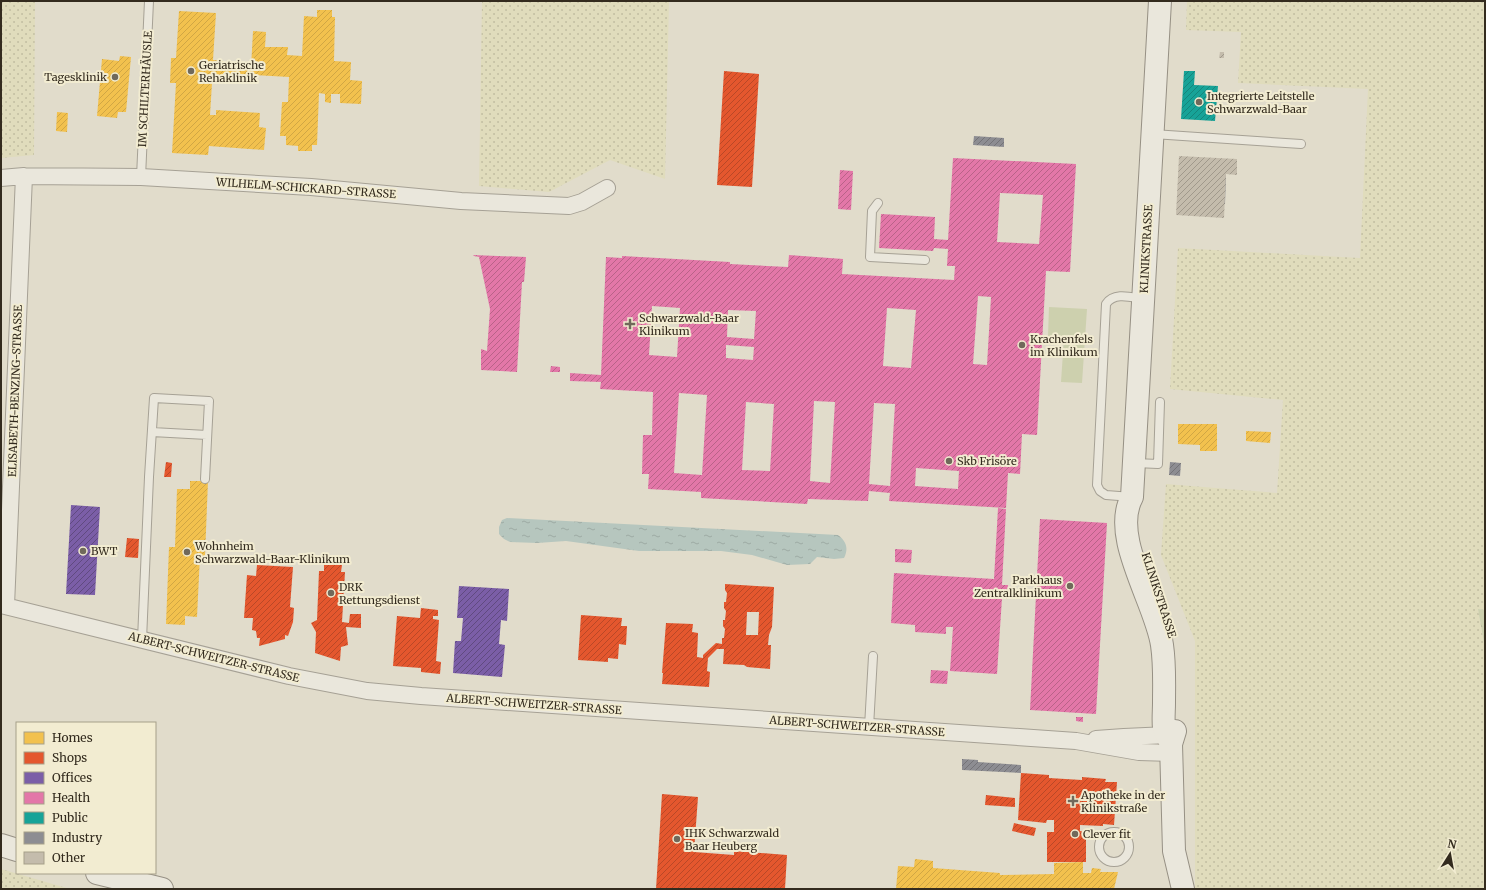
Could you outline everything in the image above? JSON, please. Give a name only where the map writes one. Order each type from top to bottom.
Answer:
[{"type":"street","name":"KLINIKSTRASSE","points":[[1160,1],[1132,497],[1139,503],[1142,542],[1147,564],[1171,627],[1176,653],[1176,727],[1170,744],[1174,851],[1183,889]]},
{"type":"street","name":"WILHELM-SCHICKARD-STRASSE","points":[[1,178],[24,176],[141,177],[311,187],[461,201],[569,206],[582,202],[607,188]]},
{"type":"street","name":"ELISABETH-BENZING-STRASSE","points":[[3,606],[24,176]]},
{"type":"street","name":"ALBERT-SCHWEITZER-STRASSE","points":[[3,606],[289,676],[367,690],[421,696],[1076,741],[1124,737],[1170,744]]},
{"type":"street","points":[[1,845],[16,850]]},
{"type":"street","name":"KLINIKSTRASSE","points":[[1167,889],[1170,863],[1174,851]]},
{"type":"street","points":[[101,874],[162,889]]},
{"type":"lane","name":"IM SCHILTERHÄUSLE","points":[[141,177],[149,1]]},
{"type":"lane","points":[[1152,134],[1301,144]]},
{"type":"lane","points":[[878,203],[872,211],[870,257],[925,260]]},
{"type":"lane","points":[[1132,497],[1106,495],[1100,491],[1097,485],[1106,304],[1110,299],[1116,297],[1143,299]]},
{"type":"lane","points":[[142,640],[154,398],[209,401],[205,479]]},
{"type":"lane","points":[[1134,463],[1158,464],[1160,402]]},
{"type":"lane","points":[[152,432],[207,434]]},
{"type":"lane","points":[[869,727],[873,656]]},
{"type":"shaded area","points":[[1,1],[35,1],[34,155],[1,158]]},
{"type":"shaded area","points":[[482,1],[669,1],[665,179],[610,160],[549,192],[479,186]]},
{"type":"shaded area","points":[[1187,1],[1485,1],[1485,610],[1478,609],[1485,648],[1485,889],[1195,889],[1195,641],[1161,555],[1166,484],[1277,493],[1283,400],[1170,389],[1178,248],[1360,258],[1368,89],[1238,83],[1241,32],[1186,30]]},
{"type":"shaded area","points":[[1,869],[70,889],[1,889]]},
{"type":"green space","points":[[1049,307],[1087,309],[1082,383],[1061,382],[1064,338],[1048,336]]},
{"type":"green space","points":[[1478,609],[1485,610],[1485,648]]},
{"type":"water","points":[[507,518],[838,535],[845,542],[846,551],[844,558],[834,559],[817,557],[810,564],[787,565],[752,555],[721,551],[639,551],[566,541],[537,543],[510,542],[499,534],[499,527],[502,520]]},
{"type":"building: Homes","points":[[317,10],[332,10],[332,17],[335,17],[334,61],[351,62],[350,80],[362,81],[361,104],[340,103],[340,94],[331,94],[331,103],[325,102],[325,94],[319,93],[317,145],[312,145],[312,151],[298,151],[298,146],[286,145],[286,136],[280,136],[282,102],[288,102],[289,77],[223,73],[222,84],[212,83],[210,115],[216,115],[216,110],[260,113],[259,127],[266,128],[264,150],[209,146],[208,155],[172,153],[176,83],[170,83],[171,58],[176,58],[179,11],[216,13],[213,60],[223,61],[223,66],[251,68],[253,31],[266,32],[265,47],[288,47],[287,55],[302,56],[304,16],[317,17]]},
{"type":"building: Homes","name":"Tagesklinik","points":[[120,56],[131,57],[126,112],[118,112],[117,118],[97,116],[102,59],[119,61]]},
{"type":"building: Homes","points":[[57,112],[68,113],[67,132],[56,131]]},
{"type":"building: Homes","points":[[1178,424],[1217,424],[1217,451],[1200,451],[1200,445],[1178,444]]},
{"type":"building: Homes","points":[[1246,431],[1271,432],[1270,443],[1246,441]]},
{"type":"building: Homes","name":"Wohnheim Schwarzwald-Baar-Klinikum","points":[[190,481],[208,481],[205,556],[200,556],[197,617],[185,616],[185,625],[166,624],[169,547],[175,547],[177,489],[190,489]]},
{"type":"building: Homes","points":[[915,859],[933,861],[933,868],[1000,873],[1000,875],[1054,874],[1054,863],[1083,862],[1083,873],[1091,873],[1092,868],[1101,869],[1100,872],[1118,872],[1114,889],[896,889],[898,866],[914,867]]},
{"type":"building: Shops","points":[[724,71],[759,74],[752,187],[717,185]]},
{"type":"building: Shops","points":[[166,462],[172,463],[171,477],[164,477]]},
{"type":"building: Shops","points":[[127,538],[139,539],[138,558],[125,557]]},
{"type":"building: Shops","name":"DRK Rettungsdienst","points":[[324,564],[342,565],[341,572],[345,572],[342,622],[349,623],[350,614],[361,614],[361,628],[346,627],[348,645],[341,647],[340,661],[315,653],[316,632],[311,623],[317,620],[319,571],[324,571]]},
{"type":"building: Shops","points":[[257,565],[293,567],[290,607],[294,608],[293,622],[288,636],[285,635],[285,639],[259,646],[260,638],[257,638],[256,631],[252,630],[253,618],[244,618],[247,575],[256,576]]},
{"type":"building: Shops","points":[[725,584],[774,587],[772,627],[768,645],[771,645],[770,669],[747,667],[744,665],[723,664],[724,649],[717,649],[708,658],[707,671],[710,672],[709,687],[662,684],[666,623],[693,624],[692,632],[698,633],[697,657],[703,658],[703,655],[716,643],[722,644],[722,638],[724,638],[725,629],[723,626],[723,620],[725,620],[726,611],[724,608],[724,602],[726,602],[727,593],[725,590]],"holes":[[[747,612],[759,612],[758,635],[746,635]]]},
{"type":"building: Shops","points":[[421,608],[438,610],[438,616],[433,616],[433,619],[439,620],[436,661],[441,662],[440,674],[421,672],[421,668],[393,666],[397,616],[420,618]]},
{"type":"building: Shops","points":[[581,615],[622,618],[621,626],[627,626],[626,645],[619,644],[618,659],[608,658],[608,662],[578,660]]},
{"type":"building: Shops","points":[[1021,773],[1049,775],[1049,778],[1082,780],[1082,777],[1106,779],[1105,782],[1117,782],[1114,825],[1080,825],[1080,831],[1086,832],[1086,862],[1047,862],[1047,832],[1054,832],[1054,820],[1047,820],[1046,823],[1018,820]]},
{"type":"building: Shops","name":"IHK Schwarzwald Baar Heuberg","points":[[662,794],[698,797],[694,852],[734,855],[734,851],[787,855],[785,889],[656,889]]},
{"type":"building: Shops","points":[[986,795],[1015,798],[1015,807],[985,805]]},
{"type":"building: Shops","points":[[1014,823],[1036,828],[1034,836],[1012,831]]},
{"type":"building: Offices","name":"BWT","points":[[71,505],[100,507],[95,595],[66,594]]},
{"type":"building: Offices","points":[[459,586],[509,589],[507,621],[501,620],[499,644],[505,645],[502,677],[453,673],[455,641],[461,641],[463,618],[457,618]]},
{"type":"building: Health","points":[[953,158],[1076,164],[1070,272],[1046,271],[1037,435],[1022,434],[1020,474],[1008,473],[1006,508],[889,501],[890,493],[869,491],[868,501],[808,499],[807,504],[701,498],[701,492],[648,489],[649,474],[642,474],[643,435],[652,435],[653,392],[600,389],[601,382],[570,381],[570,373],[601,375],[606,257],[622,258],[622,256],[788,267],[789,255],[843,259],[842,274],[954,280],[955,266],[947,266],[948,249],[934,248],[933,251],[879,248],[881,214],[935,217],[934,239],[948,240]],"holes":[[[1000,193],[1043,195],[1039,244],[997,242]],[[978,296],[991,297],[987,365],[973,364]],[[652,306],[680,308],[677,357],[649,355]],[[887,308],[916,310],[911,368],[883,366]],[[728,310],[756,311],[754,339],[727,337]],[[726,345],[754,347],[753,360],[726,358]],[[679,393],[707,395],[702,475],[674,473]],[[814,401],[835,402],[830,483],[810,481]],[[746,402],[774,404],[770,471],[742,470]],[[874,403],[895,404],[890,486],[869,484]],[[916,468],[959,471],[958,489],[915,486]]]},
{"type":"building: Health","points":[[840,170],[853,171],[851,210],[838,209]]},
{"type":"building: Health","points":[[473,255],[526,257],[524,282],[522,282],[517,372],[481,370],[481,349],[487,351],[490,309],[479,257]]},
{"type":"building: Health","points":[[551,366],[560,367],[560,372],[550,372]]},
{"type":"building: Health","points":[[998,508],[1006,509],[1002,585],[1008,585],[1007,599],[1002,598],[997,674],[950,671],[953,627],[946,627],[946,634],[915,632],[915,625],[891,623],[894,573],[994,579]]},
{"type":"building: Health","name":"Parkhaus Zentralklinikum","points":[[1040,519],[1107,523],[1096,714],[1030,710]]},
{"type":"building: Health","points":[[895,549],[912,550],[911,563],[895,562]]},
{"type":"building: Health","points":[[931,670],[948,671],[947,684],[930,683]]},
{"type":"building: Health","points":[[1076,717],[1083,717],[1083,722],[1076,721]]},
{"type":"building: Public","name":"Integrierte Leitstelle Schwarzwald-Baar","points":[[1184,71],[1195,71],[1194,85],[1218,86],[1215,121],[1181,119]]},
{"type":"building: Industry","points":[[974,136],[1004,138],[1004,147],[973,145]]},
{"type":"building: Industry","points":[[1192,172],[1226,174],[1225,204],[1191,202]]},
{"type":"building: Industry","points":[[1170,462],[1181,463],[1180,476],[1169,475]]},
{"type":"building: Industry","points":[[962,759],[978,760],[978,762],[1021,765],[1021,773],[962,770]]},
{"type":"building: Other","points":[[1220,52],[1224,52],[1224,58],[1219,58]]},
{"type":"building: Other","points":[[1179,156],[1237,159],[1237,175],[1226,174],[1224,218],[1176,215]]},
{"type":"place","name":"Geriatrische Rehaklinik","points":[[191,71]]},
{"type":"place","name":"Tagesklinik","points":[[115,77]]},
{"type":"place","name":"Integrierte Leitstelle Schwarzwald-Baar","points":[[1199,102]]},
{"type":"place","name":"Schwarzwald-Baar Klinikum","points":[[630,324]]},
{"type":"place","name":"Krachenfels im Klinikum","points":[[1022,345]]},
{"type":"place","name":"Skb Frisöre","points":[[949,461]]},
{"type":"place","name":"BWT","points":[[83,551]]},
{"type":"place","name":"Wohnheim Schwarzwald-Baar-Klinikum","points":[[187,552]]},
{"type":"place","name":"Parkhaus Zentralklinikum","points":[[1070,586]]},
{"type":"place","name":"DRK Rettungsdienst","points":[[331,593]]},
{"type":"place","name":"Apotheke in der Klinikstraße","points":[[1073,801]]},
{"type":"place","name":"Clever fit","points":[[1075,834]]},
{"type":"place","name":"IHK Schwarzwald Baar Heuberg","points":[[677,839]]}]
